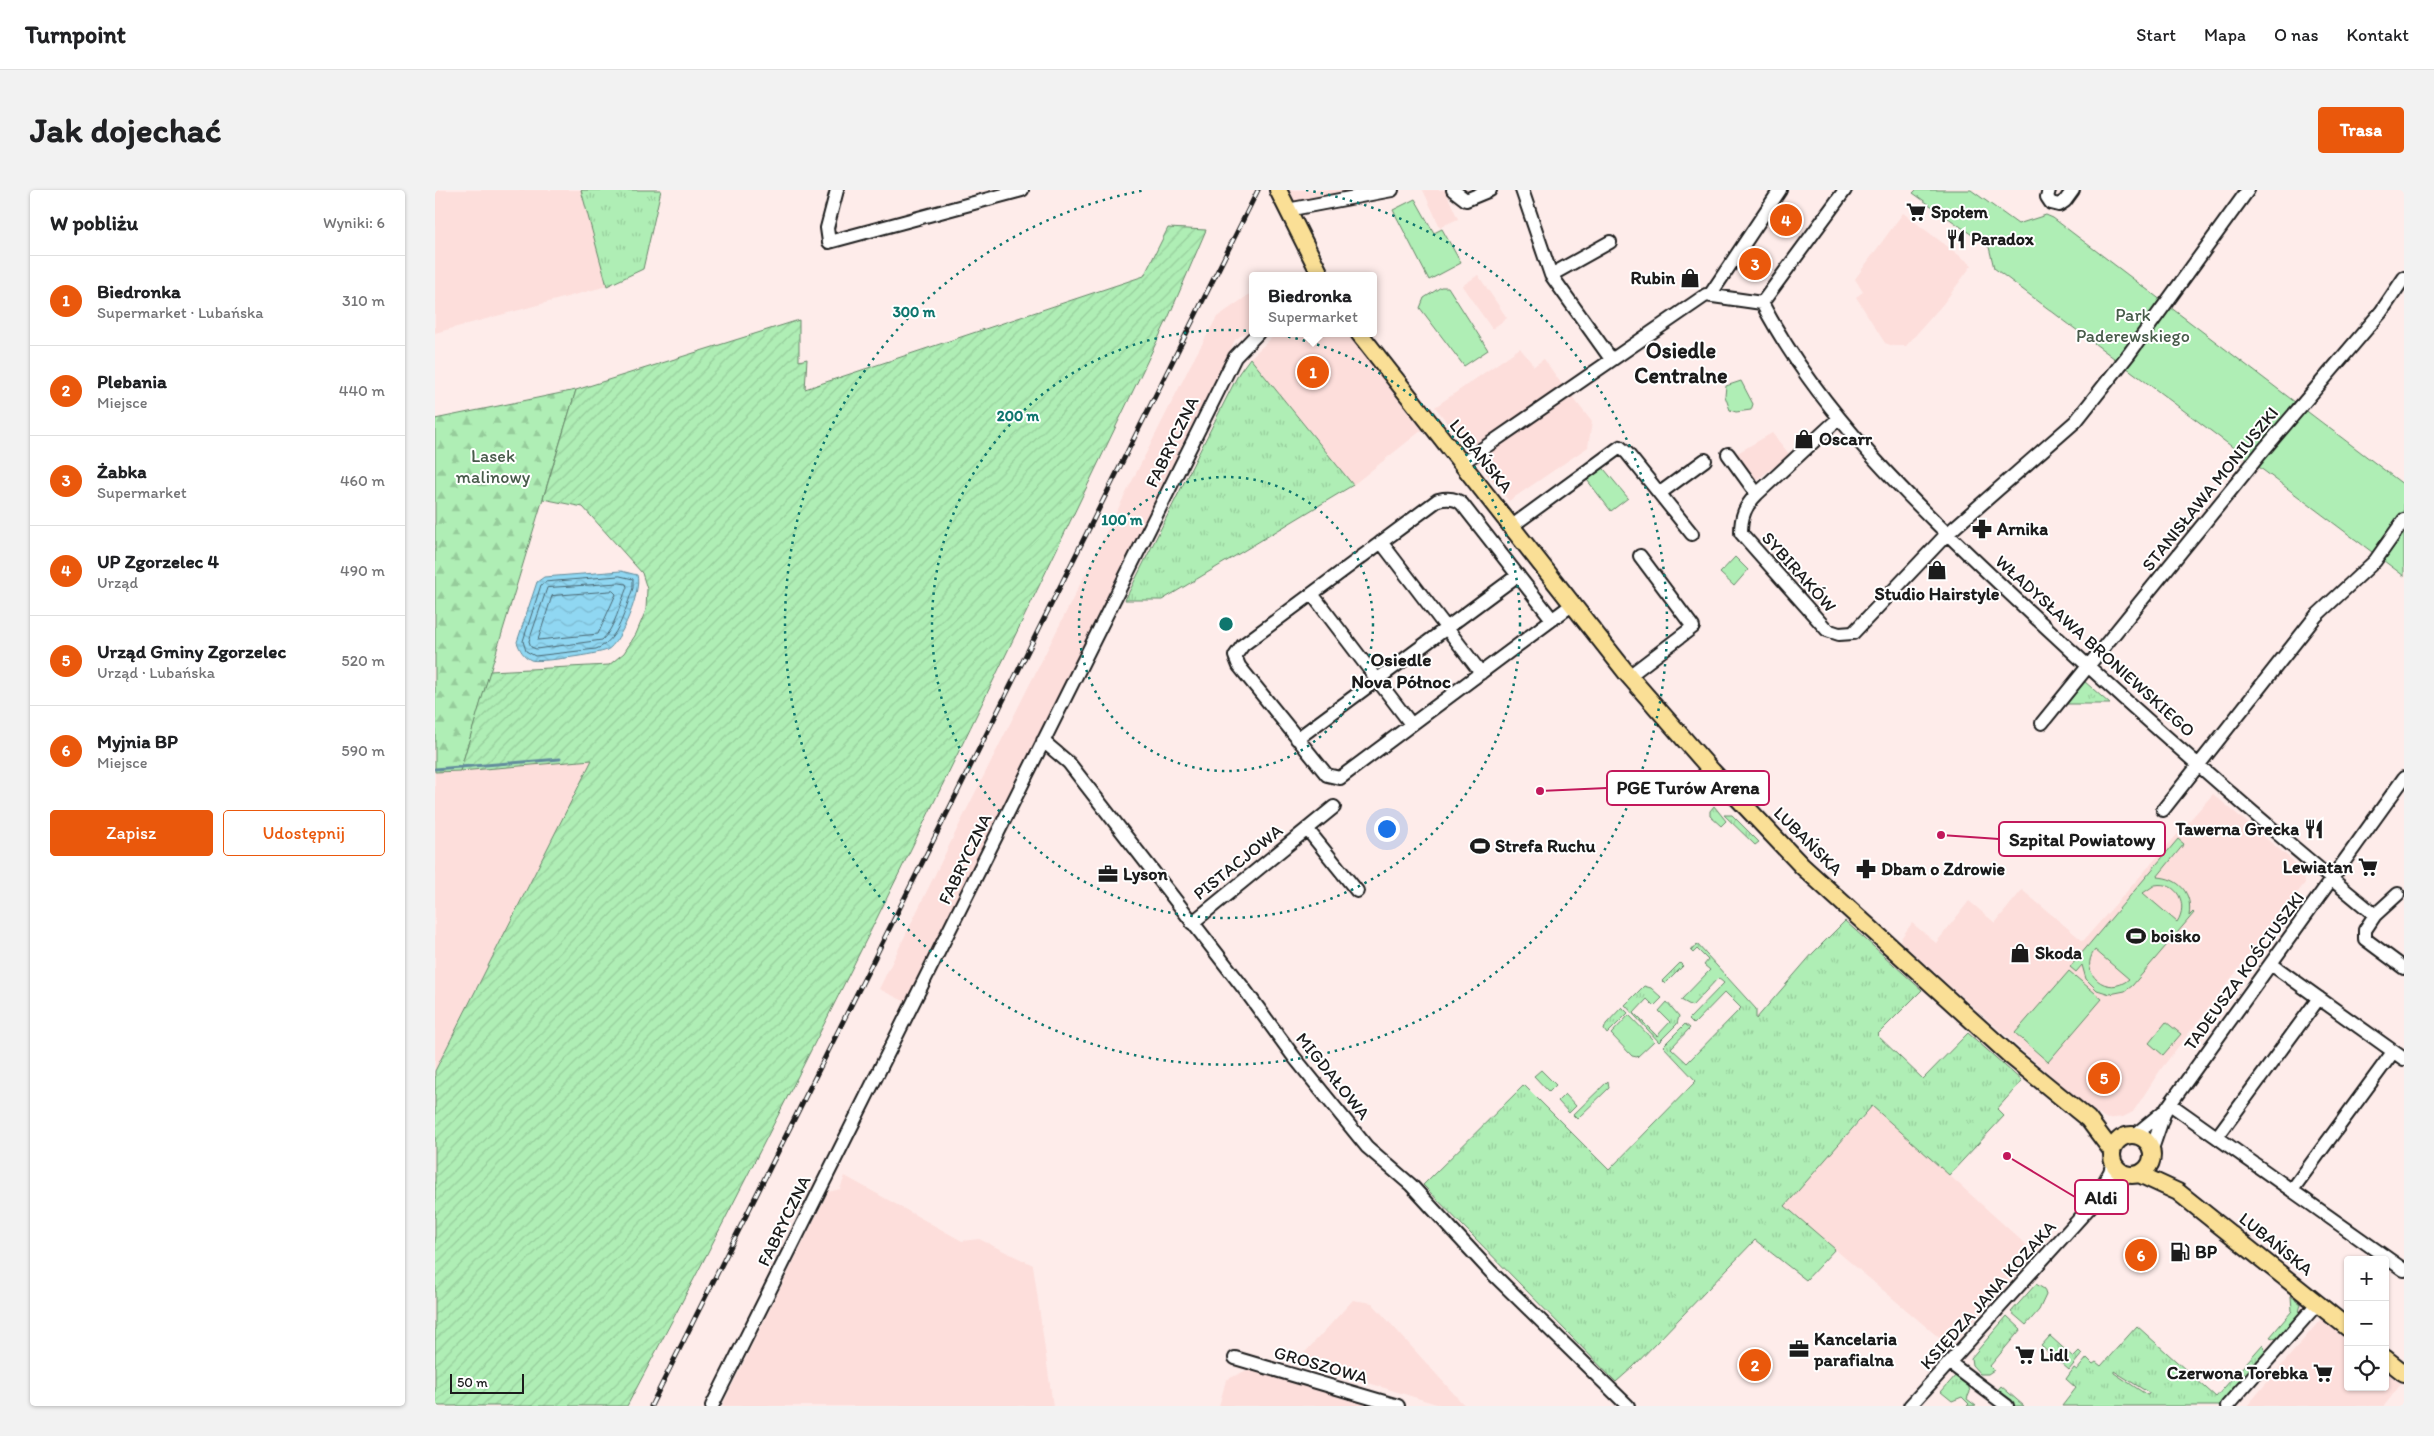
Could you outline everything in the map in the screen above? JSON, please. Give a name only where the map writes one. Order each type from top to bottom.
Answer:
[{"type":"main road","points":[[1278,190],[1319,272]]},
{"type":"main road","name":"LUBAŃSKA","points":[[1362,337],[1629,676],[1712,770],[1802,866],[2012,1057],[2088,1119],[2113,1156]]},
{"type":"main road","name":"LUBAŃSKA","points":[[2088,1119],[2130,1136]]},
{"type":"main road","points":[[2130,1136],[2145,1140],[2152,1154],[2146,1170],[2135,1175],[2117,1169],[2113,1156],[2115,1144],[2130,1136]]},
{"type":"main road","name":"LUBAŃSKA","points":[[2152,1154],[2178,1192],[2344,1325]]},
{"type":"main road","name":"LUBAŃSKA","points":[[2135,1175],[2178,1192]]},
{"type":"main road","points":[[2389,1361],[2404,1373]]},
{"type":"street","points":[[837,190],[827,228],[829,242],[1022,190]]},
{"type":"street","points":[[1287,210],[1392,190]]},
{"type":"street","points":[[1453,190],[1466,200],[1490,190]]},
{"type":"street","points":[[1522,190],[1551,275],[1611,359]]},
{"type":"street","points":[[1461,463],[1611,359],[1697,301],[1710,295],[1780,190]]},
{"type":"street","points":[[2049,190],[2047,197],[2051,203],[2059,205],[2065,202],[2073,190]]},
{"type":"street","name":"SYBIRAKÓW","points":[[1839,418],[1757,494],[1742,515],[1741,533],[1827,630],[1839,634],[1853,633],[1946,535],[2076,421],[2129,354],[2248,190]]},
{"type":"street","points":[[1710,295],[1762,304],[1839,192]]},
{"type":"street","points":[[1551,275],[1610,242]]},
{"type":"street","name":"STANISŁAWA MONIUSZKI","points":[[2042,723],[2303,402],[2381,312],[2404,278]]},
{"type":"street","name":"WŁADYSŁAWA BRONIEWSKIEGO","points":[[1762,304],[1839,418],[1946,535],[2088,667],[2331,879],[2375,914]]},
{"type":"street","name":"FABRYCZNA","points":[[712,1406],[1235,357],[1254,337]]},
{"type":"street","points":[[1512,526],[1620,447],[1692,534]]},
{"type":"street","points":[[1727,454],[1757,494]]},
{"type":"street","points":[[1660,493],[1705,460]]},
{"type":"street","points":[[1552,620],[1463,504],[1452,499],[1438,500],[1243,645],[1235,656],[1239,666],[1297,739],[1327,775],[1335,778],[1343,776],[1411,724],[1481,673],[1552,620],[1573,604]]},
{"type":"street","points":[[2163,810],[2201,765],[2316,616],[2375,561],[2404,520]]},
{"type":"street","points":[[1381,542],[1481,673]]},
{"type":"street","points":[[1629,676],[1693,627],[1639,556]]},
{"type":"street","points":[[1297,739],[1518,575]]},
{"type":"street","points":[[1311,594],[1411,724]]},
{"type":"street","name":"MIGDAŁOWA","points":[[1043,741],[1069,763],[1294,1057],[1367,1148],[1411,1185],[1447,1221],[1491,1272],[1628,1406]]},
{"type":"street","name":"TADEUSZA KOŚCIUSZKI","points":[[2130,1136],[2167,1108],[2404,778]]},
{"type":"street","name":"PISTACJOWA","points":[[1192,923],[1334,807]]},
{"type":"street","name":"PISTACJOWA","points":[[1307,829],[1357,891]]},
{"type":"street","points":[[2397,894],[2375,914],[2365,930],[2365,939],[2404,968]]},
{"type":"street","points":[[2271,964],[2399,1055],[2291,1190]]},
{"type":"street","points":[[2217,1137],[2319,998]]},
{"type":"street","points":[[2167,1108],[2217,1137],[2404,1270]]},
{"type":"street","name":"TADEUSZA KOŚCIUSZKI","points":[[2152,1154],[2167,1108]]},
{"type":"street","name":"KSIĘDZA JANA KOZAKA","points":[[2091,1206],[2110,1172],[2113,1156]]},
{"type":"street","name":"KSIĘDZA JANA KOZAKA","points":[[1910,1406],[2091,1206],[2119,1181],[2135,1175]]},
{"type":"street","points":[[2227,1406],[2317,1304]]},
{"type":"street","name":"GROSZOWA","points":[[1235,1358],[1398,1406]]},
{"type":"street","points":[[1950,1363],[2007,1406]]},
{"type":"shaded area","points":[[435,190],[581,190],[607,286],[435,333]]},
{"type":"shaded area","points":[[1288,190],[1378,190],[1295,204]]},
{"type":"shaded area","points":[[1423,190],[1445,190],[1458,219],[1440,227]]},
{"type":"shaded area","points":[[1903,213],[1972,265],[1943,304],[1906,346],[1893,346],[1885,343],[1856,297],[1863,292],[1855,279]]},
{"type":"shaded area","points":[[1478,275],[1507,318],[1492,329],[1462,286]]},
{"type":"shaded area","points":[[1249,295],[1249,330],[1235,340],[908,1003],[879,989],[966,811],[1191,364],[1217,317]]},
{"type":"shaded area","points":[[1273,337],[1350,337],[1422,430],[1353,485],[1250,358]]},
{"type":"shaded area","points":[[1520,348],[1534,366],[1544,359],[1563,386],[1469,450],[1435,407]]},
{"type":"shaded area","points":[[1571,395],[1592,422],[1588,447],[1509,501],[1478,463],[1479,460]]},
{"type":"shaded area","points":[[1772,433],[1790,455],[1754,482],[1734,455]]},
{"type":"shaded area","points":[[592,760],[435,1071],[435,772]]},
{"type":"shaded area","points":[[2213,794],[2292,860],[2304,873],[2305,883],[2161,1069],[2133,1112],[2123,1117],[2107,1119],[2084,1105],[1899,941],[1912,923],[1936,943],[1969,901],[1995,923],[2022,890],[2083,941]]},
{"type":"shaded area","points":[[1873,1106],[2034,1252],[1950,1347],[1784,1206]]},
{"type":"shaded area","points":[[845,1176],[962,1241],[979,1239],[1033,1265],[1053,1406],[722,1406],[828,1192],[840,1189]]},
{"type":"shaded area","points":[[1353,1300],[1372,1303],[1465,1406],[1443,1406],[1297,1361]]},
{"type":"shaded area","points":[[2321,1319],[2344,1338],[2344,1391],[2389,1391],[2389,1374],[2401,1384],[2384,1406],[2247,1406]]},
{"type":"shaded area","points":[[1251,1368],[1381,1406],[1219,1406],[1226,1380]]},
{"type":"green space","points":[[581,190],[661,190],[643,269],[607,286]]},
{"type":"green space","name":"Park Paderewskiego","points":[[1916,190],[1971,190],[2018,224],[2046,215],[2053,218],[2404,485],[2404,576],[1994,268],[1989,247],[1913,193]]},
{"type":"green space","points":[[1415,199],[1434,233],[1442,229],[1461,263],[1429,280],[1393,210]]},
{"type":"green space","points":[[1168,228],[1206,230],[1169,316],[904,864],[768,1136],[627,1406],[435,1406],[435,1071],[592,760],[460,771],[490,671],[609,665],[624,653],[636,634],[646,610],[647,589],[642,573],[583,507],[543,499],[576,390],[799,320],[799,361],[807,359],[805,389],[1144,276]]},
{"type":"green space","points":[[1441,287],[1448,287],[1488,350],[1464,366],[1420,308],[1424,298]]},
{"type":"green space","points":[[1250,358],[1353,485],[1162,600],[1125,600],[1239,373]]},
{"type":"green space","points":[[1741,381],[1753,404],[1751,410],[1736,412],[1730,410],[1725,396],[1726,386]]},
{"type":"green space","name":"Lasek malinowy","points":[[576,390],[460,771],[435,772],[435,419]]},
{"type":"green space","points":[[1600,464],[1628,498],[1611,511],[1584,476]]},
{"type":"green space","points":[[1735,557],[1748,570],[1734,586],[1720,573]]},
{"type":"green space","points":[[2084,681],[2110,704],[2063,704]]},
{"type":"green space","points":[[1714,806],[1726,821],[1721,826],[1710,816],[1710,811]]},
{"type":"green space","points":[[1724,815],[1732,815],[1759,842],[1755,845]]},
{"type":"green space","points":[[2178,839],[2184,844],[2157,877],[2172,880],[2183,888],[2189,900],[2189,916],[2194,913],[2132,986],[2125,991],[2110,994],[2097,990],[2086,979],[2082,965],[2076,972],[2070,967]],"holes":[[[2155,885],[2169,887],[2179,895],[2182,908],[2177,922],[2143,893]],[[2095,950],[2129,979],[2121,984],[2112,986],[2097,980],[2092,974],[2090,967],[2090,959]]]},
{"type":"green space","points":[[1845,921],[1922,990],[1877,1035],[1923,1079],[1968,1033],[2022,1081],[1997,1109],[2004,1116],[1949,1175],[1872,1106],[1785,1206],[1835,1249],[1806,1280],[1755,1240],[1633,1367],[1616,1382],[1423,1185],[1524,1085],[1609,1170],[1696,1081],[1663,1046],[1685,1024],[1690,1028],[1671,1048],[1687,1063],[1741,1008],[1725,992],[1694,1024],[1689,1019],[1724,983],[1718,978],[1692,1006],[1681,1000],[1710,970],[1704,965],[1708,960],[1697,949],[1693,953],[1691,951],[1697,944],[1756,1009],[1756,1019],[1813,953]]},
{"type":"green space","points":[[1680,963],[1683,966],[1665,984],[1662,981]]},
{"type":"green space","points":[[2069,971],[2102,999],[2048,1062],[2015,1033]]},
{"type":"green space","points":[[1644,986],[1651,988],[1662,998],[1654,1006],[1647,999],[1634,1013],[1657,1036],[1670,1022],[1659,1011],[1667,1002],[1679,1016],[1677,1024],[1659,1042],[1625,1005]]},
{"type":"green space","points":[[1622,1007],[1628,1013],[1607,1034],[1604,1030],[1606,1024]]},
{"type":"green space","points":[[1629,1015],[1654,1041],[1637,1057],[1632,1056],[1611,1034]]},
{"type":"green space","points":[[2166,1022],[2181,1034],[2163,1055],[2149,1043]]},
{"type":"green space","points":[[1541,1070],[1556,1085],[1549,1092],[1534,1076]]},
{"type":"green space","points":[[1608,1081],[1609,1088],[1577,1119],[1573,1115]]},
{"type":"green space","points":[[1565,1094],[1576,1106],[1569,1113],[1558,1101]]},
{"type":"green space","points":[[2036,1284],[2044,1289],[2046,1295],[2039,1310],[2026,1325],[2011,1312]]},
{"type":"green space","points":[[2291,1296],[2301,1304],[2299,1312],[2303,1315],[2280,1340],[2270,1337],[2292,1311]]},
{"type":"green space","points":[[2007,1316],[2021,1329],[1990,1366],[1994,1370],[1988,1374],[1980,1374],[1972,1365],[1971,1358]]},
{"type":"green space","points":[[2137,1326],[2216,1397],[2263,1344],[2266,1354],[2221,1406],[2062,1406],[2076,1388],[2066,1379],[2074,1368],[2077,1370],[2087,1358],[2093,1364],[2096,1362],[2101,1366]],"holes":[[[2114,1371],[2149,1393],[2147,1395],[2114,1373]]]},
{"type":"green space","points":[[2050,1336],[2073,1357],[2079,1351],[2082,1354],[2069,1370],[2041,1346]]},
{"type":"green space","points":[[1956,1375],[1968,1384],[1970,1392],[1967,1399],[1976,1406],[1967,1406],[1969,1404],[1962,1397],[1952,1401],[1941,1392]]},
{"type":"green space","points":[[2001,1386],[2024,1406],[2014,1406],[1997,1391]]},
{"type":"water","points":[[621,571],[637,575],[638,582],[629,616],[613,645],[602,652],[556,659],[536,661],[524,655],[517,642],[537,582],[544,577]]},
{"type":"waterway","points":[[435,769],[560,759]]},
{"type":"railway","points":[[651,1406],[1258,190]]},
{"type":"place","name":"Społem","points":[[1916,212]]},
{"type":"place","name":"UP Zgorzelec 4","points":[[1786,220]]},
{"type":"place","name":"Paradox","points":[[1956,239]]},
{"type":"place","name":"Żabka","points":[[1755,264]]},
{"type":"place","name":"Rubin","points":[[1690,278]]},
{"type":"place","name":"Biedronka","points":[[1313,372]]},
{"type":"place","name":"Oscarr","points":[[1804,439]]},
{"type":"place","name":"Arnika","points":[[1982,529]]},
{"type":"place","name":"Studio Hairstyle","points":[[1937,570]]},
{"type":"place","name":"PGE Turów Arena","points":[[1540,791]]},
{"type":"place","name":"Tawerna Grecka","points":[[2314,829]]},
{"type":"place","name":"Szpital Powiatowy","points":[[1941,835]]},
{"type":"place","name":"Strefa Ruchu","points":[[1480,846]]},
{"type":"place","name":"Lewiatan","points":[[2368,867]]},
{"type":"place","name":"Dbam o Zdrowie","points":[[1866,869]]},
{"type":"place","name":"Lyson","points":[[1108,874]]},
{"type":"place","name":"boisko","points":[[2136,936]]},
{"type":"place","name":"Skoda","points":[[2020,953]]},
{"type":"place","name":"Urząd Gminy Zgorzelec","points":[[2104,1078]]},
{"type":"place","name":"Aldi","points":[[2007,1156]]},
{"type":"place","name":"BP","points":[[2180,1252]]},
{"type":"place","name":"Myjnia BP","points":[[2141,1255]]},
{"type":"place","name":"Kancelaria parafialna","points":[[1799,1349]]},
{"type":"place","name":"Lidl","points":[[2025,1355]]},
{"type":"place","name":"Plebania","points":[[1755,1365]]},
{"type":"place","name":"Czerwona Torebka","points":[[2323,1373]]},
{"type":"district","name":"Osiedle Centralne","points":[[1681,362]]},
{"type":"district","name":"Osiedle Nova Północ","points":[[1401,670]]}]
